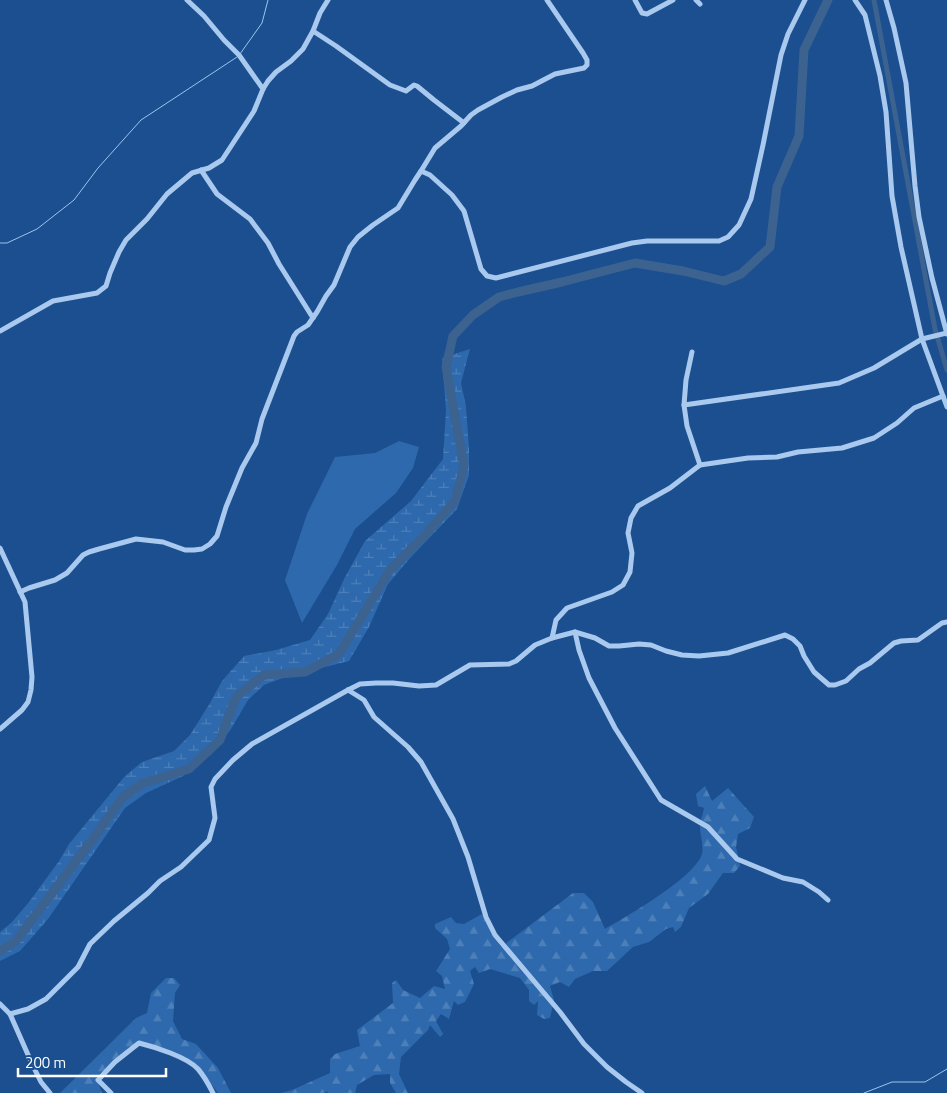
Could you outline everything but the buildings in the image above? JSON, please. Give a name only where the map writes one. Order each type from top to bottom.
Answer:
[{"type":"street","points":[[187,0],[239,55],[263,89]]},
{"type":"street","points":[[0,331],[53,301],[97,293],[103,290],[126,240],[147,219],[167,194],[192,174],[209,168],[222,160],[254,111],[263,89],[276,72],[303,49],[328,0]]},
{"type":"street","points":[[20,592],[55,580],[67,573],[83,555],[108,546],[136,540],[150,540],[185,550],[194,550],[202,549],[218,536],[226,507],[242,468],[256,443],[262,419],[294,336],[308,325],[334,285],[350,247],[358,237],[398,208],[435,148],[471,115],[517,90],[532,86],[555,74],[584,68],[586,65],[587,60],[583,53],[547,0]]},
{"type":"street","points":[[635,0],[642,13],[647,14],[673,0]]},
{"type":"street","points":[[421,171],[430,175],[444,188],[464,211],[482,269],[487,276],[496,278],[632,243],[647,241],[719,241],[728,237],[739,226],[751,199],[781,55],[788,34],[805,0]]},
{"type":"street","points":[[855,0],[865,14],[880,76],[886,112],[895,218],[925,338],[947,407]]},
{"type":"street","points":[[860,7],[864,0]]},
{"type":"street","points":[[684,405],[839,383],[874,368],[925,338],[947,333],[932,278],[919,217],[906,83],[886,0]]},
{"type":"street","points":[[313,31],[390,85],[406,91],[414,85],[417,86],[464,123]]},
{"type":"street","points":[[201,170],[217,194],[250,219],[268,243],[281,268],[313,318]]},
{"type":"street","points":[[692,352],[686,380],[684,405],[687,426],[700,465]]},
{"type":"street","points":[[552,638],[556,620],[567,608],[612,592],[622,585],[630,572],[632,553],[628,533],[631,518],[638,506],[670,488],[700,465],[842,448],[874,438],[897,423],[914,408],[943,396]]},
{"type":"street","points":[[0,548],[25,602],[31,668],[31,690],[28,702],[22,710],[0,729]]},
{"type":"street","points":[[10,1014],[28,1009],[46,999],[78,967],[90,944],[128,908],[181,868],[209,840],[215,818],[211,787],[215,779],[233,760],[252,744],[360,684],[436,685],[470,665],[509,664],[516,661],[535,646],[552,638],[575,632],[595,638],[609,646],[639,644],[674,653],[699,656],[728,653],[785,635],[793,639],[800,646],[814,672],[829,685],[835,685],[846,681],[894,643],[918,640],[942,623],[947,622]]},
{"type":"street","points":[[575,632],[589,678],[615,728],[661,800],[708,827],[737,859],[783,878],[804,882],[828,900]]},
{"type":"street","points":[[348,690],[364,700],[374,717],[408,747],[421,762],[453,819],[468,857],[486,917],[495,936],[560,1012],[584,1044],[607,1067],[642,1093]]},
{"type":"street","points":[[0,1004],[10,1014],[33,1066],[50,1093]]},
{"type":"street","points":[[111,1093],[98,1080],[115,1062],[139,1043],[153,1046],[190,1063],[199,1070],[214,1093]]},
{"type":"green space","points":[[470,349],[461,383],[466,406],[469,475],[457,509],[388,584],[369,627],[349,661],[285,677],[264,685],[248,700],[231,729],[212,754],[183,776],[146,793],[125,808],[48,919],[20,951],[0,961],[0,932],[12,922],[29,902],[69,844],[125,776],[142,762],[174,751],[190,735],[222,681],[244,656],[276,650],[310,640],[328,614],[344,579],[365,541],[411,501],[443,459],[446,410],[442,358]]},
{"type":"green space","points":[[399,441],[419,447],[413,468],[396,493],[355,529],[337,565],[302,623],[285,580],[307,514],[335,457],[375,453]]},
{"type":"green space","points":[[705,786],[712,801],[728,788],[754,817],[750,828],[738,834],[736,847],[740,866],[734,873],[723,873],[708,894],[689,908],[681,927],[675,932],[673,927],[666,929],[649,942],[633,947],[607,971],[593,971],[575,979],[569,987],[560,982],[550,986],[554,1000],[550,1018],[544,1019],[537,1015],[538,1001],[534,1005],[529,1001],[529,990],[520,978],[490,969],[479,973],[475,967],[470,971],[474,984],[465,1002],[458,1005],[454,1001],[449,1019],[441,1014],[436,1021],[443,1034],[440,1037],[430,1025],[428,1030],[401,1057],[399,1074],[408,1093],[396,1093],[390,1083],[390,1074],[374,1075],[357,1085],[355,1093],[327,1093],[328,1091],[323,1093],[281,1093],[330,1073],[330,1059],[335,1054],[360,1046],[357,1030],[393,1003],[392,983],[396,980],[403,990],[420,998],[434,986],[445,989],[442,976],[436,971],[450,949],[447,939],[435,928],[435,924],[451,917],[456,923],[464,924],[482,914],[501,947],[573,893],[584,893],[593,902],[605,929],[674,885],[697,864],[702,854],[700,822],[704,808],[698,806],[696,794]]},
{"type":"green space","points":[[166,978],[174,978],[180,985],[175,993],[173,1021],[182,1039],[196,1044],[218,1068],[231,1093],[218,1093],[197,1065],[150,1044],[138,1041],[96,1077],[102,1093],[60,1093],[136,1018],[147,1013],[151,993]]},
{"type":"waterway","points":[[240,54],[262,23],[268,0]]},
{"type":"waterway","points":[[0,951],[15,942],[122,798],[143,783],[189,769],[220,740],[236,697],[264,675],[305,672],[339,654],[390,570],[455,501],[464,466],[446,367],[453,336],[473,315],[499,297],[635,263],[683,271],[724,281],[741,274],[770,247],[777,187],[799,136],[804,50],[828,0]]},
{"type":"waterway","points":[[874,0],[935,329],[947,370]]},
{"type":"waterway","points":[[0,243],[7,243],[37,229],[74,200],[98,168],[141,120],[237,57]]},
{"type":"waterway","points":[[864,1093],[892,1082],[925,1082],[947,1069]]}]
